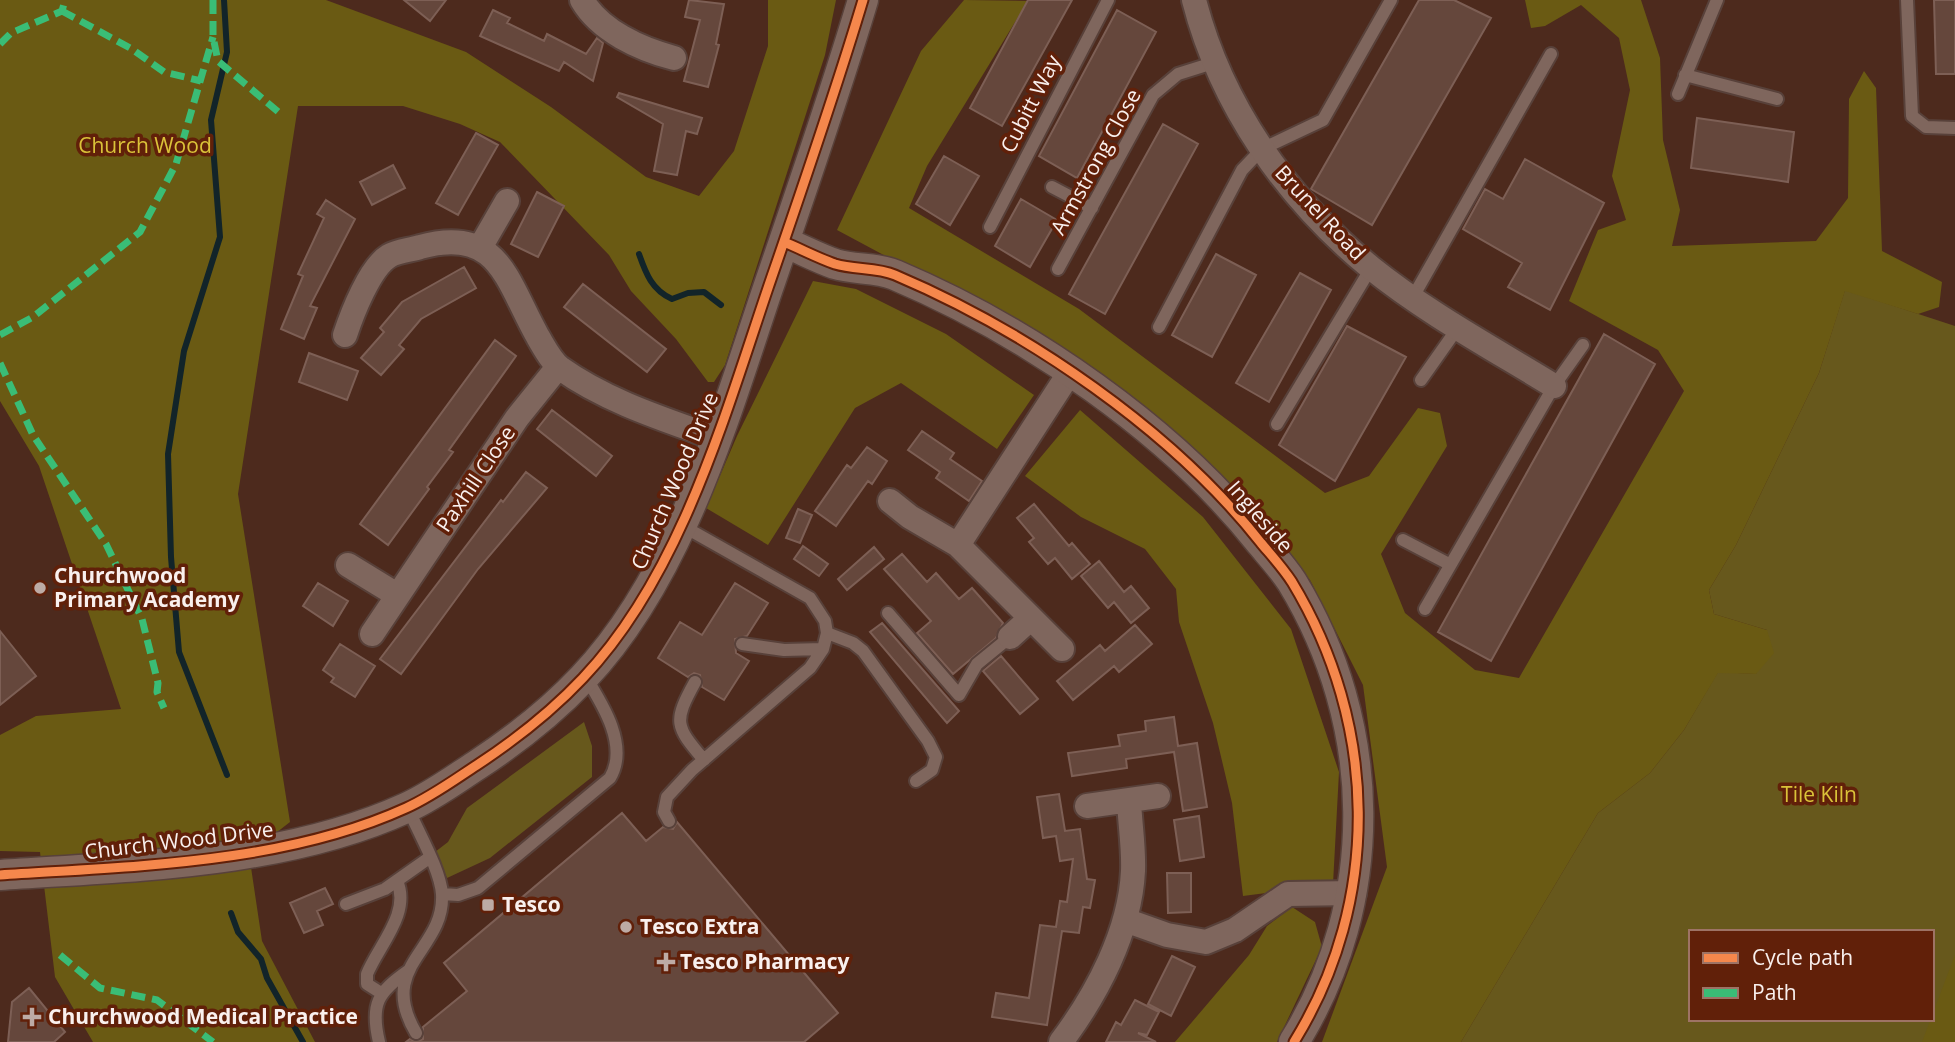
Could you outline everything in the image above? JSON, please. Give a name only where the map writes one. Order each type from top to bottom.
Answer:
[{"type":"street","points":[[582,0],[600,23],[634,43],[674,58]]},
{"type":"street","name":"Church Wood Drive","points":[[0,875],[82,871],[248,854],[366,823],[408,808],[510,743],[585,676],[629,619],[657,572],[716,438],[830,111],[863,0]]},
{"type":"street","name":"Brunel Road","points":[[1198,1],[1213,63],[1238,113],[1299,197],[1371,268],[1457,329],[1554,386]]},
{"type":"street","points":[[481,246],[507,201]]},
{"type":"street","points":[[345,335],[383,246],[447,240],[481,246],[499,264],[544,346],[558,366],[628,405],[716,438]]},
{"type":"street","name":"Ingleside","points":[[784,242],[836,264],[892,274],[979,317],[1070,372],[1128,413],[1190,465],[1245,523],[1291,581],[1332,662],[1352,740],[1360,814],[1354,893],[1334,960],[1294,1042]]},
{"type":"street","name":"Paxhill Close","points":[[372,634],[517,418],[558,366]]},
{"type":"street","points":[[958,545],[1070,372]]},
{"type":"street","points":[[890,501],[910,517],[958,545],[1062,649]]},
{"type":"street","points":[[348,565],[397,595]]},
{"type":"street","points":[[1010,637],[1031,618]]},
{"type":"street","points":[[1087,806],[1158,796]]},
{"type":"street","points":[[1061,1042],[1087,1007],[1125,920],[1133,871],[1129,801]]},
{"type":"street","points":[[1125,920],[1167,935],[1206,942],[1235,930],[1288,894],[1354,893]]},
{"type":"lane","name":"Cubitt Way","points":[[990,227],[1108,0]]},
{"type":"lane","points":[[1159,327],[1242,170],[1262,149],[1323,120],[1391,0]]},
{"type":"lane","points":[[1678,94],[1717,0]]},
{"type":"lane","points":[[1907,0],[1912,116],[1926,127],[1955,128]]},
{"type":"lane","points":[[1413,297],[1551,54]]},
{"type":"lane","name":"Armstrong Close","points":[[1058,269],[1153,95],[1178,74],[1213,63]]},
{"type":"lane","points":[[1685,75],[1777,99]]},
{"type":"lane","points":[[1052,187],[1092,208]]},
{"type":"lane","points":[[1277,425],[1371,268]]},
{"type":"lane","points":[[1421,380],[1457,329]]},
{"type":"lane","points":[[1425,609],[1448,564],[1554,386],[1583,345]]},
{"type":"lane","points":[[669,821],[664,811],[667,797],[704,760],[800,677],[823,649],[827,633],[823,617],[810,598],[680,524]]},
{"type":"lane","points":[[1403,540],[1448,564]]},
{"type":"lane","points":[[888,613],[959,695],[977,664],[1010,637]]},
{"type":"lane","points":[[827,633],[853,643],[863,651],[928,741],[936,757],[935,765],[927,777],[916,781]]},
{"type":"lane","points":[[742,644],[784,650],[823,649]]},
{"type":"lane","points":[[442,894],[458,895],[478,888],[610,778],[618,763],[617,748],[604,707],[585,676]]},
{"type":"lane","points":[[695,682],[678,723],[680,733],[704,760]]},
{"type":"lane","points":[[408,808],[442,894],[436,924],[408,971],[403,990],[403,1006],[416,1033]]},
{"type":"lane","points":[[346,904],[397,881],[429,858]]},
{"type":"lane","points":[[381,993],[367,984],[367,974],[398,914],[402,901],[397,881]]},
{"type":"lane","points":[[379,1042],[375,1015],[381,993],[408,971]]},
{"type":"green space","name":"Church Wood","points":[[0,0],[326,0],[466,52],[551,107],[646,177],[699,196],[734,151],[768,46],[768,0],[836,0],[825,55],[725,365],[714,382],[708,382],[676,339],[631,291],[609,255],[500,142],[460,124],[403,106],[298,106],[238,494],[290,822],[249,854],[262,941],[315,1042],[93,1042],[55,977],[40,852],[0,851],[0,735],[36,716],[121,709],[39,466],[0,401]]},
{"type":"green space","points":[[964,0],[1028,1],[927,166],[909,208],[1079,309],[1325,493],[1369,476],[1418,408],[1440,413],[1447,446],[1381,554],[1405,613],[1475,670],[1519,678],[1684,391],[1658,350],[1569,301],[1598,230],[1626,220],[1612,176],[1630,90],[1619,38],[1581,5],[1545,26],[1531,28],[1525,0],[1641,0],[1660,58],[1663,140],[1680,210],[1672,246],[1816,241],[1848,198],[1849,99],[1864,71],[1876,88],[1882,251],[1942,282],[1939,307],[1918,314],[1845,291],[1819,373],[1736,545],[1709,590],[1714,614],[1767,630],[1774,653],[1756,674],[1718,673],[1684,730],[1650,773],[1598,813],[1461,1042],[1322,1042],[1387,867],[1363,685],[1310,580],[1157,423],[1005,320],[837,230],[921,51]]},
{"type":"green space","points":[[813,281],[856,289],[946,334],[1034,395],[997,449],[901,383],[855,408],[768,545],[706,508],[737,436]]},
{"type":"green space","name":"Tile Kiln","points":[[1845,290],[1955,326],[1955,987],[1942,1042],[1461,1042],[1598,813],[1650,773],[1684,730],[1718,672],[1756,674],[1767,630],[1714,614],[1709,590],[1736,545],[1819,373]]},
{"type":"green space","points":[[1080,410],[1203,517],[1291,629],[1339,772],[1333,884],[1243,896],[1232,803],[1213,723],[1179,622],[1176,589],[1145,549],[1081,517],[1025,476]]},
{"type":"green space","points":[[584,722],[592,746],[592,777],[490,858],[447,878],[435,852],[448,842],[467,808]]},
{"type":"green space","points":[[1292,907],[1315,922],[1322,947],[1277,1042],[1175,1042],[1249,955],[1267,926]]},
{"type":"green space","points":[[1955,955],[1955,1042],[1922,1042],[1930,1021],[1934,1021],[1934,1010]]},
{"type":"building","points":[[404,0],[446,0],[430,21]]},
{"type":"building","points":[[689,0],[724,4],[716,44],[719,45],[708,87],[684,81],[700,20],[685,17]]},
{"type":"building","points":[[1028,0],[1072,0],[1002,126],[970,108]]},
{"type":"building","points":[[1419,0],[1454,0],[1491,18],[1372,225],[1311,189]]},
{"type":"building","points":[[1934,0],[1955,0],[1955,74],[1936,74]]},
{"type":"building","points":[[493,10],[510,18],[507,23],[544,41],[547,34],[586,54],[597,38],[603,43],[593,81],[564,62],[559,71],[480,36]]},
{"type":"building","points":[[1117,10],[1156,32],[1077,178],[1039,156]]},
{"type":"building","points":[[619,93],[702,118],[697,134],[686,131],[677,175],[654,171],[663,124],[617,97]]},
{"type":"building","points":[[1697,118],[1794,132],[1788,182],[1691,168]]},
{"type":"building","points":[[1163,124],[1198,144],[1105,314],[1069,294]]},
{"type":"building","points":[[476,133],[498,145],[458,215],[436,203]]},
{"type":"building","points":[[944,156],[979,176],[950,225],[916,204]]},
{"type":"building","points":[[1525,159],[1604,203],[1550,310],[1508,287],[1522,263],[1463,229],[1485,189],[1503,199]]},
{"type":"building","points":[[393,165],[405,188],[372,205],[360,182]]},
{"type":"building","points":[[537,192],[564,206],[538,257],[511,244]]},
{"type":"building","points":[[1021,199],[1057,220],[1030,267],[995,246]]},
{"type":"building","points":[[326,200],[355,219],[310,306],[317,308],[304,339],[281,329],[303,276],[298,274],[324,218],[317,214]]},
{"type":"building","points":[[1216,254],[1256,275],[1212,357],[1172,335]]},
{"type":"building","points":[[464,267],[476,288],[421,319],[399,345],[404,349],[381,375],[361,358],[384,332],[380,328],[402,302]]},
{"type":"building","points":[[1300,273],[1331,290],[1269,402],[1236,383]]},
{"type":"building","points":[[583,284],[666,349],[647,372],[564,307]]},
{"type":"building","points":[[1347,326],[1406,357],[1335,481],[1279,445]]},
{"type":"building","points":[[1604,334],[1655,364],[1491,661],[1438,632]]},
{"type":"building","points":[[495,340],[516,356],[449,450],[453,452],[388,545],[360,524]]},
{"type":"building","points":[[309,353],[358,371],[347,400],[299,382]]},
{"type":"building","points":[[552,410],[612,456],[596,476],[537,429]]},
{"type":"building","points":[[922,431],[954,453],[950,459],[982,481],[969,501],[936,478],[940,472],[908,450]]},
{"type":"building","points":[[867,447],[887,461],[872,484],[868,481],[836,526],[815,511],[847,465],[851,468]]},
{"type":"building","points":[[526,472],[547,488],[478,569],[401,674],[380,659],[501,500],[503,502]]},
{"type":"building","points":[[1034,504],[1069,546],[1072,543],[1090,564],[1072,579],[1055,558],[1048,564],[1029,542],[1034,538],[1017,518]]},
{"type":"building","points":[[798,509],[812,515],[800,543],[786,538]]},
{"type":"building","points":[[803,546],[828,564],[819,576],[794,559]]},
{"type":"building","points":[[874,547],[884,559],[847,590],[838,579]]},
{"type":"building","points":[[902,554],[927,582],[936,573],[959,599],[972,588],[1003,623],[996,638],[953,674],[917,633],[931,621],[884,569]]},
{"type":"building","points":[[1099,561],[1124,592],[1131,586],[1149,608],[1131,623],[1114,602],[1108,608],[1081,576]]},
{"type":"building","points":[[318,583],[348,601],[333,626],[303,606]]},
{"type":"building","points":[[735,583],[768,603],[747,636],[735,639],[736,653],[749,661],[724,700],[702,687],[700,675],[694,673],[688,677],[658,658],[680,622],[702,635]]},
{"type":"building","points":[[882,623],[959,711],[947,723],[870,632]]},
{"type":"building","points":[[1135,625],[1152,644],[1119,672],[1114,666],[1073,700],[1057,681],[1100,645],[1105,651]]},
{"type":"building","points":[[0,631],[36,676],[0,705]]},
{"type":"building","points":[[340,644],[375,666],[355,697],[331,682],[334,678],[323,670]]},
{"type":"building","points":[[1001,656],[1038,699],[1020,714],[983,671]]},
{"type":"building","points":[[1174,717],[1178,746],[1197,743],[1207,807],[1183,811],[1174,752],[1126,759],[1127,768],[1072,776],[1068,753],[1120,746],[1118,735],[1146,731],[1145,721]]},
{"type":"building","points":[[1059,794],[1065,831],[1080,829],[1087,879],[1095,880],[1090,908],[1083,907],[1079,933],[1062,931],[1047,1025],[992,1017],[996,993],[1029,998],[1040,925],[1056,927],[1060,901],[1067,902],[1073,859],[1060,861],[1056,836],[1043,838],[1037,797]]},
{"type":"building","name":"Tesco Extra","points":[[622,813],[646,841],[663,827],[673,829],[677,822],[838,1013],[804,1042],[416,1042],[423,1039],[423,1027],[467,991],[444,963]]},
{"type":"building","points":[[1199,816],[1204,857],[1180,861],[1174,820]]},
{"type":"building","points":[[1167,873],[1191,873],[1191,912],[1168,913]]},
{"type":"building","points":[[325,888],[333,904],[317,911],[323,925],[304,933],[290,903]]},
{"type":"building","points":[[1172,956],[1195,967],[1171,1016],[1148,1004]]},
{"type":"building","name":"Churchwood Medical Practice","points":[[29,988],[65,1032],[54,1042],[8,1042],[12,1002]]},
{"type":"building","points":[[1135,1000],[1159,1012],[1147,1035],[1138,1033],[1156,1042],[1106,1042],[1116,1022],[1121,1025]]},
{"type":"waterway","points":[[224,0],[227,52],[211,120],[220,237],[184,351],[168,454],[171,557],[179,652],[227,775]]},
{"type":"waterway","points":[[639,254],[651,281],[665,295],[672,299],[688,293],[704,292],[721,305]]},
{"type":"waterway","points":[[231,913],[238,932],[261,959],[267,978],[303,1042]]},
{"type":"marked path","points":[[0,44],[11,33],[62,11],[65,0]]},
{"type":"marked path","points":[[213,0],[213,37],[218,61],[282,115]]},
{"type":"marked path","points":[[62,11],[132,49],[164,72],[201,81]]},
{"type":"marked path","points":[[0,335],[33,317],[140,232],[176,164],[213,37]]},
{"type":"marked path","points":[[0,363],[33,435],[106,544],[142,619],[158,683],[157,692],[164,708]]},
{"type":"marked path","points":[[60,955],[100,988],[157,1000],[213,1042]]},
{"type":"cycle path","points":[[0,875],[207,859],[309,841],[359,827],[406,808],[442,788],[519,735],[583,678],[617,637],[647,592],[673,544],[695,494],[716,442],[863,0]]},
{"type":"cycle path","points":[[784,242],[835,264],[895,275],[945,298],[1045,355],[1141,423],[1185,461],[1225,501],[1292,582],[1320,637],[1341,694],[1354,753],[1358,812],[1355,871],[1343,930],[1323,987],[1294,1042]]},
{"type":"place","name":"Churchwood Primary Academy","points":[[40,588]]},
{"type":"place","name":"Tesco","points":[[488,905]]},
{"type":"place","name":"Tesco Extra","points":[[626,927]]},
{"type":"place","name":"Tesco Pharmacy","points":[[666,962]]},
{"type":"place","name":"Churchwood Medical Practice","points":[[32,1017]]}]
